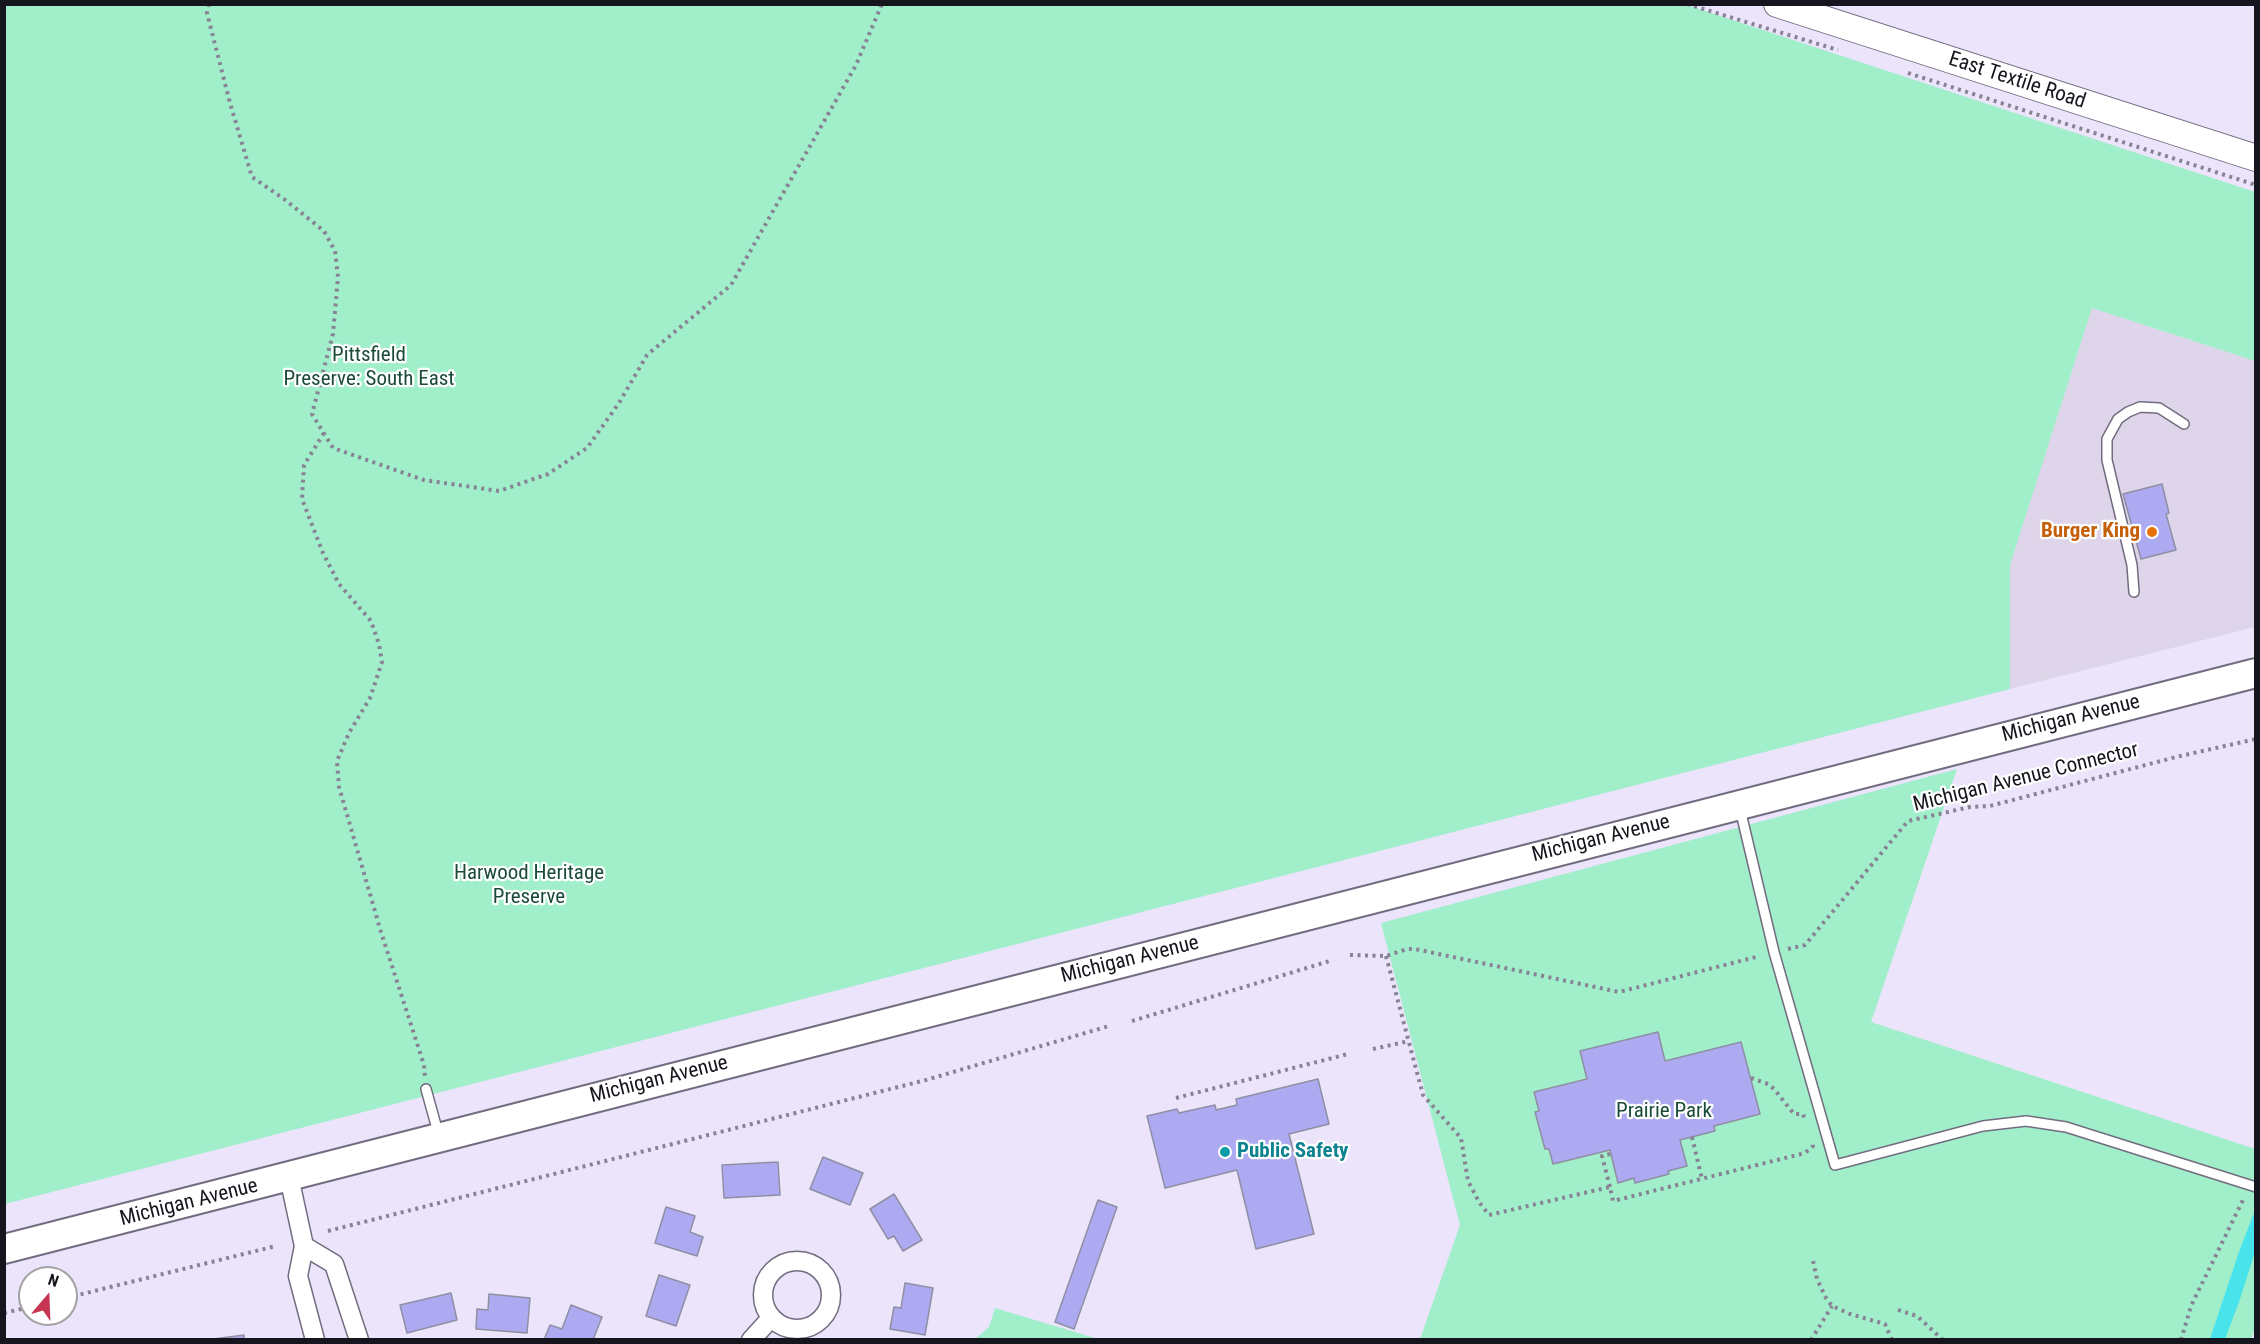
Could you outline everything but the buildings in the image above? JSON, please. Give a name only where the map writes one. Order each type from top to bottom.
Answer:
[{"type":"highway","name":"Michigan Avenue","points":[[4,1249],[2256,673]]},
{"type":"main road","name":"East Textile Road","points":[[1786,6],[2256,158]]},
{"type":"street","points":[[289,1177],[304,1246],[298,1276],[315,1340]]},
{"type":"street","points":[[304,1246],[334,1264],[359,1340]]},
{"type":"street","points":[[751,1340],[771,1318]]},
{"type":"lane","points":[[2134,592],[2132,565],[2107,460],[2107,439],[2118,419],[2140,408],[2159,408],[2184,424]]},
{"type":"lane","points":[[1739,804],[1774,952],[1835,1165],[1983,1126],[2026,1121],[2066,1126],[2256,1187]]},
{"type":"lane","points":[[426,1089],[439,1136]]},
{"type":"path","points":[[209,4],[207,14],[252,177],[284,198],[324,231],[335,251],[338,278],[333,334],[312,414],[333,448],[423,480],[499,491],[548,474],[587,448],[620,404],[647,355],[731,285],[856,65],[882,4]]},
{"type":"path","points":[[1687,4],[1839,50]]},
{"type":"path","points":[[1899,69],[2256,185]]},
{"type":"path","points":[[324,433],[304,465],[302,499],[323,553],[339,584],[371,621],[380,644],[382,662],[370,698],[349,733],[337,761],[339,787],[381,932],[424,1065],[426,1089]]},
{"type":"path","name":"Michigan Avenue Connector","points":[[1787,949],[1805,945],[1908,822],[1970,807],[1990,806],[2176,757],[2256,739]]},
{"type":"path","points":[[1350,955],[1386,956],[1407,949],[1415,949],[1619,992],[1762,956]]},
{"type":"path","points":[[1386,956],[1423,1095],[1461,1138],[1468,1181],[1489,1215],[1610,1187]]},
{"type":"path","points":[[1132,1021],[1333,960]]},
{"type":"path","points":[[328,1231],[915,1083],[1109,1026]]},
{"type":"path","points":[[1373,1049],[1409,1041]]},
{"type":"path","points":[[1176,1098],[1348,1054]]},
{"type":"path","points":[[1751,1078],[1768,1084],[1774,1089],[1794,1114],[1803,1114],[1806,1125]]},
{"type":"path","points":[[1610,1154],[1602,1156],[1613,1201],[1805,1153],[1813,1146],[1809,1135]]},
{"type":"path","points":[[1692,1137],[1702,1179]]},
{"type":"path","points":[[2181,1340],[2191,1306],[2244,1198]]},
{"type":"path","points":[[78,1295],[276,1246]]},
{"type":"path","points":[[1813,1261],[1826,1298],[1832,1306],[1885,1324],[1892,1340]]},
{"type":"path","points":[[1810,1340],[1832,1306]]},
{"type":"path","points":[[1898,1310],[1917,1316],[1943,1340]]},
{"type":"shaded area","points":[[2092,308],[2255,361],[2255,627],[2010,689],[2009,565]]},
{"type":"green space","points":[[5,5],[1687,5],[2255,192],[2255,361],[2092,308],[2010,565],[2010,689],[5,1204]]},
{"type":"green space","name":"Prairie Park","points":[[1957,769],[1871,1022],[2255,1149],[2256,1327],[2251,1339],[1420,1339],[1460,1225],[1381,923]]},
{"type":"green space","points":[[995,1308],[1098,1339],[975,1339],[989,1327]]},
{"type":"water","points":[[2255,1210],[2255,1252],[2239,1302],[2225,1339],[2210,1339],[2239,1252]]},
{"type":"place","name":"Burger King","points":[[2152,532]]},
{"type":"place","name":"Public Safety","points":[[1225,1152]]},
{"type":"park label","name":"Pittsfield Preserve: South East","points":[[369,368]]},
{"type":"park label","name":"Harwood Heritage Preserve","points":[[529,886]]}]
